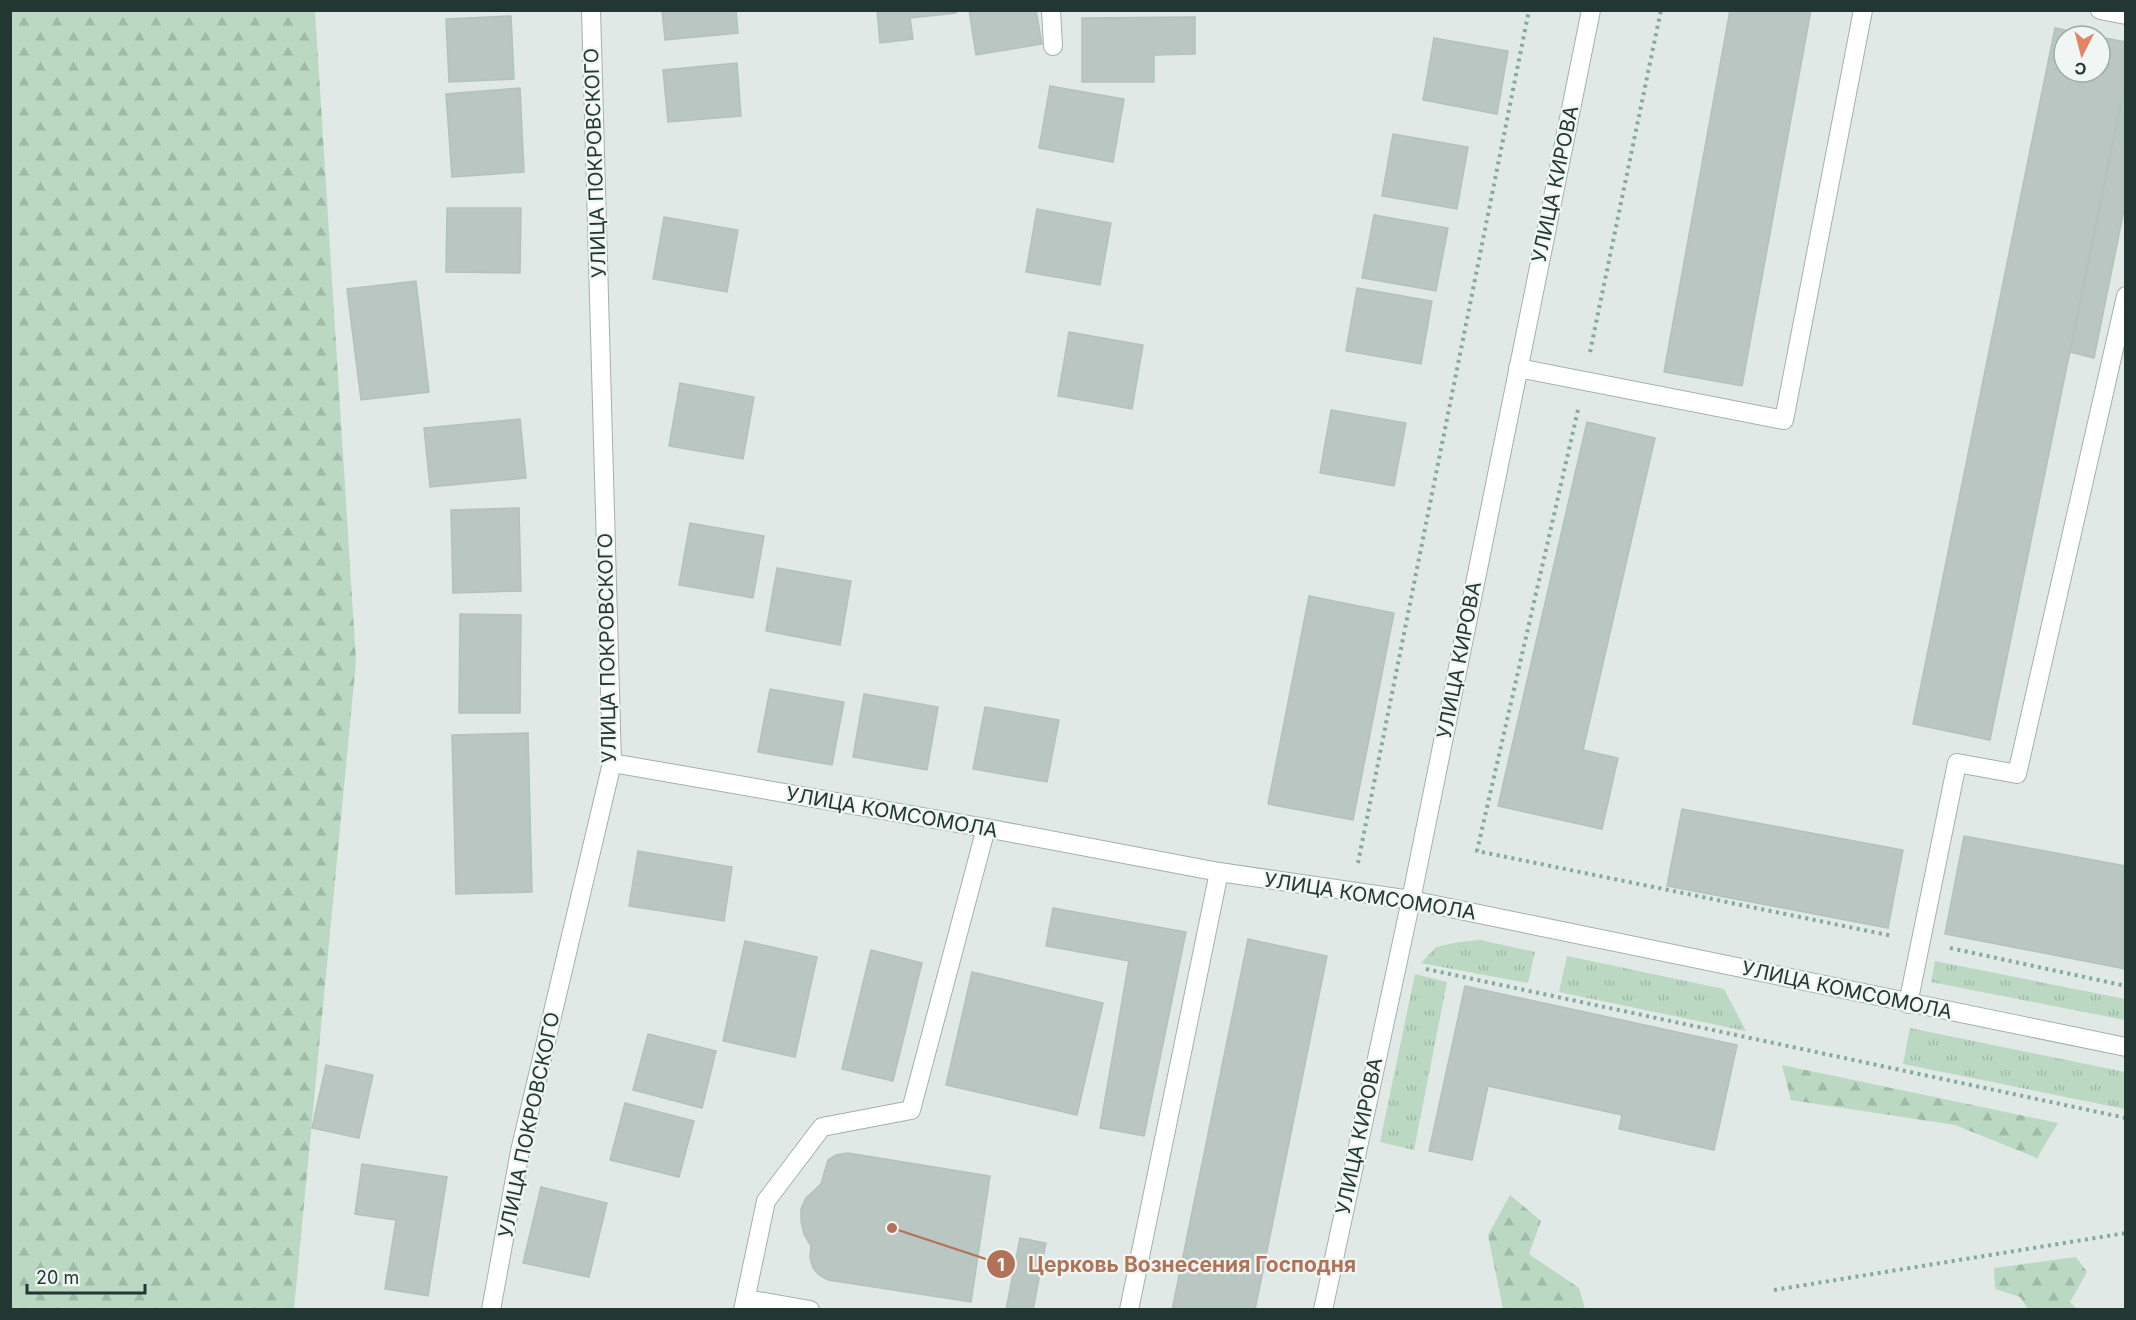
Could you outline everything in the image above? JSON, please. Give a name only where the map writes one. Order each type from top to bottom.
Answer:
[{"type":"street","name":"УЛИЦА ПОКРОВСКОГО","points":[[491,1310],[520,1151],[612,763],[591,10]]},
{"type":"street","points":[[1051,10],[1053,46]]},
{"type":"street","name":"УЛИЦА КИРОВА","points":[[1323,1310],[1411,900],[1591,10]]},
{"type":"street","points":[[1518,368],[1784,420],[1863,10]]},
{"type":"street","points":[[2100,10],[2126,15]]},
{"type":"street","points":[[1908,1004],[1957,763],[2017,774],[2126,296]]},
{"type":"street","name":"УЛИЦА КОМСОМОЛА","points":[[612,763],[986,828],[1219,872],[1411,900],[2126,1047]]},
{"type":"street","points":[[810,1310],[744,1304],[766,1201],[822,1127],[911,1110],[986,828]]},
{"type":"street","points":[[1129,1310],[1219,872]]},
{"type":"path","points":[[1353,891],[1529,10]]},
{"type":"path","points":[[1661,10],[1584,381],[1477,852],[2126,986]]},
{"type":"path","points":[[1396,963],[2126,1118]]},
{"type":"path","points":[[1774,1290],[2126,1233]]},
{"type":"green space","points":[[10,11],[315,11],[356,661],[294,1309],[11,1309]]},
{"type":"green space","points":[[1480,940],[1535,952],[1528,983],[1421,963],[1436,947]]},
{"type":"green space","points":[[1567,956],[1724,989],[1746,1031],[1559,992]]},
{"type":"green space","points":[[1935,961],[2125,999],[2125,1020],[1931,982]]},
{"type":"green space","points":[[1415,974],[1447,982],[1414,1150],[1380,1142]]},
{"type":"green space","points":[[1910,1028],[2125,1072],[2125,1109],[1903,1064]]},
{"type":"green space","points":[[1782,1065],[2058,1123],[2037,1158],[1955,1125],[1791,1100]]},
{"type":"green space","points":[[1510,1195],[1541,1221],[1529,1254],[1579,1288],[1585,1309],[1503,1309],[1488,1235]]},
{"type":"green space","points":[[2076,1257],[2087,1272],[2070,1302],[2077,1309],[2028,1309],[2020,1297],[1995,1289],[1994,1268]]},
{"type":"building","points":[[662,10],[736,10],[738,33],[665,40]]},
{"type":"building","points":[[877,10],[956,10],[956,13],[910,18],[913,39],[880,43]]},
{"type":"building","points":[[969,10],[1036,10],[1042,44],[976,55]]},
{"type":"building","points":[[1730,10],[1811,10],[1742,386],[1664,372]]},
{"type":"building","points":[[511,16],[514,79],[449,82],[446,19]]},
{"type":"building","points":[[1195,17],[1195,54],[1154,55],[1154,82],[1082,82],[1082,18]]},
{"type":"building","points":[[1434,38],[1508,51],[1497,114],[1423,100]]},
{"type":"building","points":[[2112,39],[2126,42],[2126,79],[1990,740],[1913,724],[2052,43],[2052,84],[2112,84]]},
{"type":"building","points":[[737,63],[741,116],[668,122],[663,70]]},
{"type":"building","points":[[2126,79],[2126,200],[2094,358],[2070,352]]},
{"type":"building","points":[[1050,86],[1124,99],[1113,162],[1039,148]]},
{"type":"building","points":[[520,88],[524,172],[452,177],[446,94]]},
{"type":"building","points":[[1393,134],[1468,147],[1457,209],[1382,196]]},
{"type":"building","points":[[447,208],[521,208],[520,273],[446,272]]},
{"type":"building","points":[[1037,209],[1111,223],[1100,285],[1026,272]]},
{"type":"building","points":[[1374,215],[1448,228],[1436,291],[1362,278]]},
{"type":"building","points":[[664,217],[738,230],[727,292],[653,279]]},
{"type":"building","points":[[416,281],[429,392],[361,400],[347,289]]},
{"type":"building","points":[[1357,288],[1432,301],[1421,364],[1346,351]]},
{"type":"building","points":[[1069,332],[1143,345],[1132,409],[1058,396]]},
{"type":"building","points":[[680,383],[754,397],[743,459],[669,446]]},
{"type":"building","points":[[1331,410],[1406,423],[1394,486],[1320,473]]},
{"type":"building","points":[[520,419],[526,478],[430,487],[424,428]]},
{"type":"building","points":[[1587,422],[1655,438],[1583,750],[1618,758],[1602,829],[1498,806]]},
{"type":"building","points":[[519,508],[521,591],[453,593],[451,510]]},
{"type":"building","points":[[690,523],[764,536],[753,598],[679,585]]},
{"type":"building","points":[[777,568],[851,581],[840,645],[766,631]]},
{"type":"building","points":[[1309,596],[1394,613],[1353,820],[1268,804]]},
{"type":"building","points":[[460,614],[521,615],[520,713],[459,713]]},
{"type":"building","points":[[770,689],[844,702],[832,765],[758,752]]},
{"type":"building","points":[[864,694],[938,707],[927,770],[853,757]]},
{"type":"building","points":[[985,707],[1059,720],[1047,782],[973,769]]},
{"type":"building","points":[[528,733],[532,892],[456,894],[452,735]]},
{"type":"building","points":[[1682,809],[1903,850],[1888,928],[1667,886]]},
{"type":"building","points":[[1964,836],[2126,866],[2126,969],[1945,934]]},
{"type":"building","points":[[638,851],[732,867],[724,921],[629,906]]},
{"type":"building","points":[[1053,908],[1186,932],[1144,1136],[1100,1128],[1129,961],[1046,946]]},
{"type":"building","points":[[1248,939],[1327,956],[1255,1310],[1172,1310]]},
{"type":"building","points":[[745,941],[817,957],[795,1057],[723,1041]]},
{"type":"building","points":[[871,950],[922,963],[893,1081],[842,1069]]},
{"type":"building","points":[[972,972],[1103,1003],[1077,1115],[946,1085]]},
{"type":"building","points":[[1465,986],[1737,1045],[1714,1150],[1619,1129],[1622,1115],[1488,1086],[1472,1160],[1429,1151]]},
{"type":"building","points":[[648,1034],[716,1051],[702,1108],[633,1090]]},
{"type":"building","points":[[326,1065],[373,1075],[359,1138],[312,1128]]},
{"type":"building","points":[[625,1103],[694,1121],[679,1177],[610,1160]]},
{"type":"building","points":[[848,1153],[990,1176],[971,1302],[828,1280],[813,1268],[810,1258],[811,1246],[804,1234],[801,1209],[806,1198],[821,1184],[828,1160],[836,1155]]},
{"type":"building","points":[[362,1164],[447,1177],[428,1296],[385,1289],[396,1220],[355,1214]]},
{"type":"building","points":[[541,1187],[607,1203],[589,1277],[523,1263]]},
{"type":"building","points":[[1020,1238],[1046,1243],[1033,1310],[1006,1310]]},
{"type":"place","name":"Церковь Вознесения Господня","points":[[892,1228]]}]
